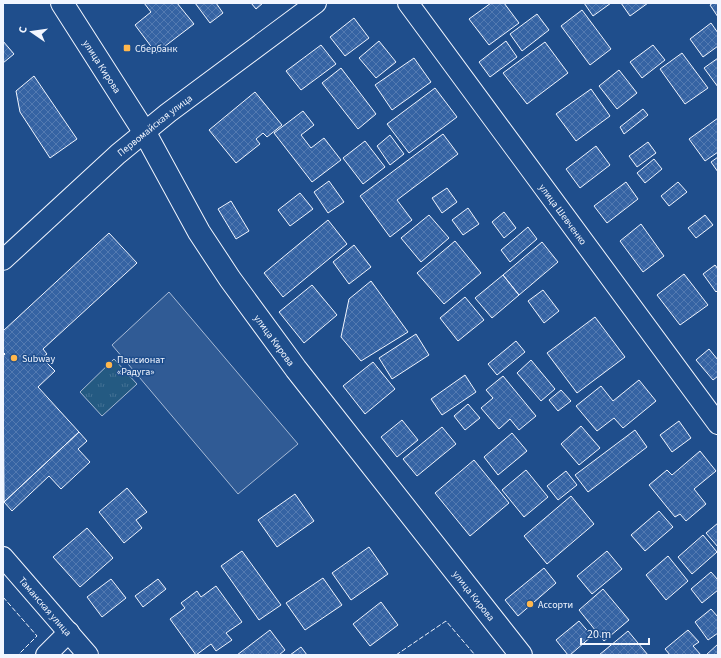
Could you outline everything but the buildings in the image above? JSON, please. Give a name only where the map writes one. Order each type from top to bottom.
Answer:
[{"type":"main road","name":"улица Кирова","points":[[62,3],[145,133],[200,232],[230,279],[296,368],[521,655]]},
{"type":"street","name":"Первомайская улица","points":[[3,260],[118,154],[168,113],[316,3]]},
{"type":"street","name":"улица Шевченко","points":[[408,3],[718,424]]},
{"type":"street","name":"Таманская улица","points":[[3,557],[88,655]]},
{"type":"street","points":[[46,655],[69,632]]},
{"type":"green space","points":[[114,359],[137,384],[102,416],[80,392]]},
{"type":"shaded area","points":[[169,292],[298,444],[238,494],[112,345]]},
{"type":"fence","points":[[3,597],[37,636],[18,655]]},
{"type":"fence","points":[[396,655],[446,621],[475,655]]},
{"type":"place","name":"Сбербанк","points":[[127,48]]},
{"type":"place","name":"Subway","points":[[14,358]]},
{"type":"place","name":"Пансионат «Радуга»","points":[[109,365]]},
{"type":"place","name":"Ассорти","points":[[530,604]]}]
